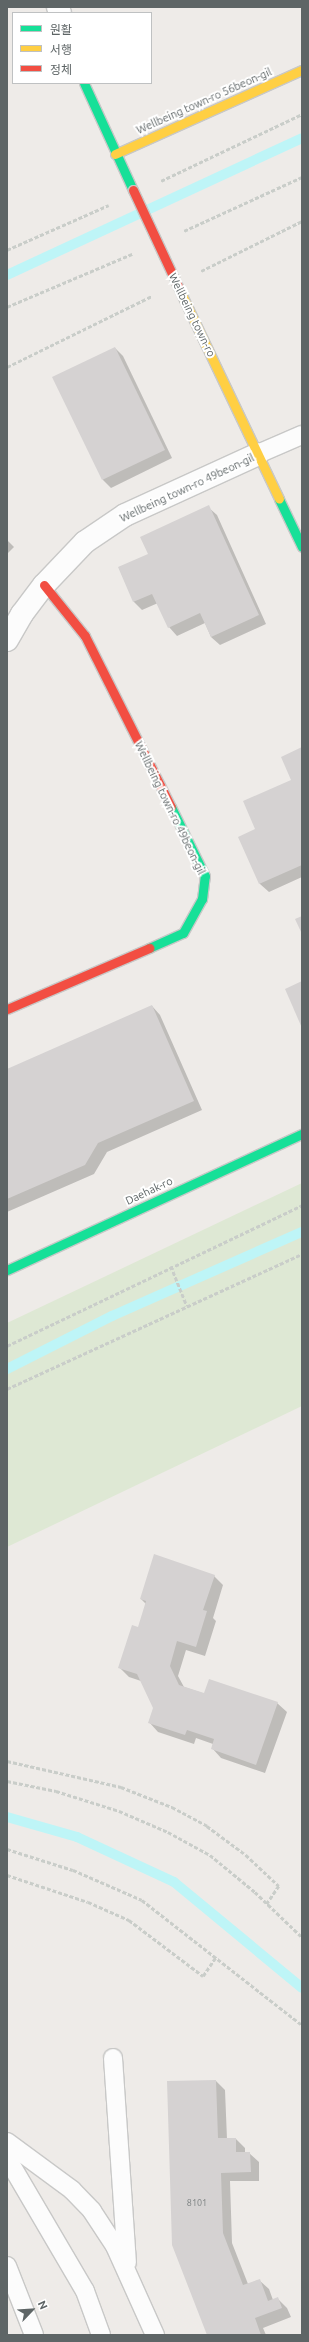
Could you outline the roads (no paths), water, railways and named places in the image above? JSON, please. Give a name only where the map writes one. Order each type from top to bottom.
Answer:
[{"type":"street","name":"Wellbeing town-ro 56beon-gil","points":[[115,154],[302,70]]},
{"type":"street","name":"Wellbeing town-ro","points":[[84,84],[115,154],[302,547]]},
{"type":"street","name":"Wellbeing town-ro 49beon-gil","points":[[7,640],[22,614],[44,585],[85,542],[124,515],[258,454]]},
{"type":"street","name":"Wellbeing town-ro 49beon-gil","points":[[7,1009],[183,933],[202,899],[205,876],[85,636],[44,585]]},
{"type":"street","name":"Daehak-ro","points":[[7,1270],[302,1134]]},
{"type":"lane","points":[[258,454],[302,435]]},
{"type":"lane","points":[[113,2058],[128,2272]]},
{"type":"lane","points":[[7,2142],[72,2190],[92,2211],[115,2246],[155,2335]]},
{"type":"lane","points":[[7,2158],[85,2291],[101,2335]]},
{"type":"lane","points":[[7,2266],[34,2335]]},
{"type":"waterway","points":[[7,275],[302,138]]},
{"type":"waterway","points":[[7,1369],[112,1316],[302,1232]]},
{"type":"waterway","points":[[7,1817],[77,1837],[174,1882],[302,1988]]}]
